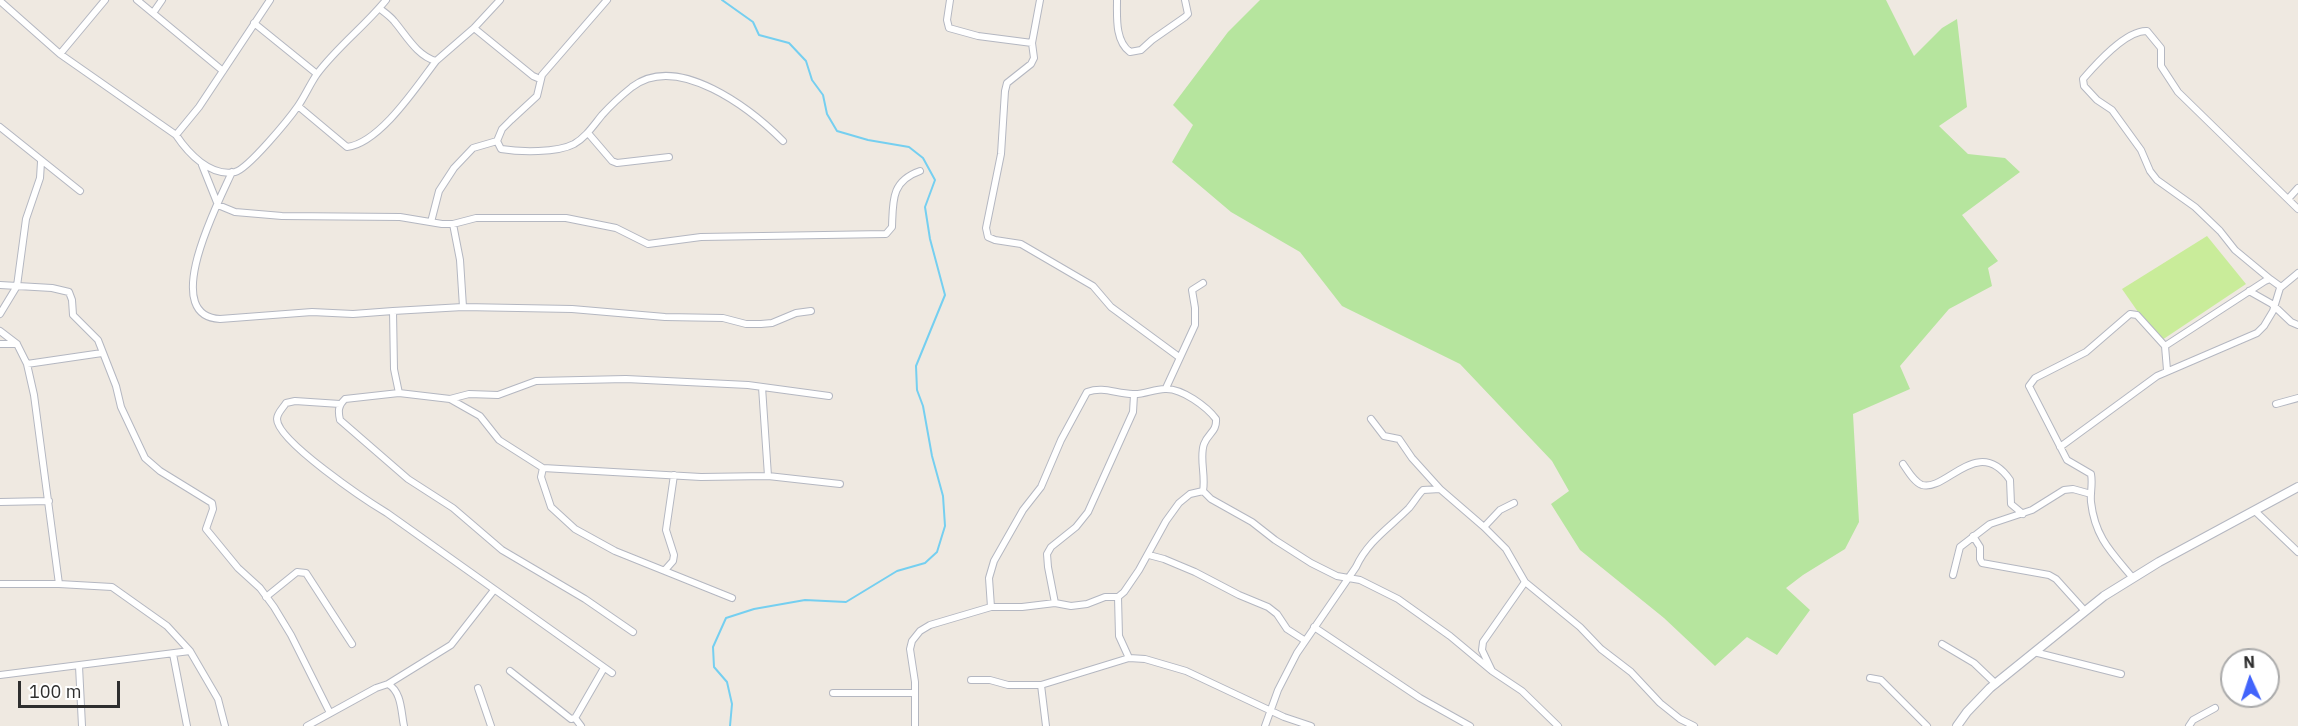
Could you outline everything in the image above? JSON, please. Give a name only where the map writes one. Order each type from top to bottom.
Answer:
[{"type":"street","points":[[60,54],[105,0]]},
{"type":"street","points":[[137,0],[223,71]]},
{"type":"street","points":[[153,13],[162,0]]},
{"type":"street","points":[[176,135],[199,107],[270,0]]},
{"type":"street","points":[[202,165],[232,172],[242,169],[298,106],[317,74],[386,0]]},
{"type":"street","points":[[298,106],[347,147],[357,145],[386,126],[436,61],[474,28],[500,0]]},
{"type":"street","points":[[606,0],[540,79],[537,96],[502,129],[497,141],[501,149],[553,149],[572,145],[588,134],[604,113],[631,88],[644,79],[663,76],[708,85],[759,117],[783,141]]},
{"type":"street","points":[[950,0],[947,20],[949,28],[978,36],[1032,43]]},
{"type":"street","points":[[1040,0],[1032,43],[1034,58],[1031,64],[1007,83],[1005,91],[1004,135],[986,228],[988,237],[1021,244],[1094,286],[1111,307],[1179,357]]},
{"type":"street","points":[[1117,0],[1117,28],[1124,48],[1130,52],[1141,50],[1185,17],[1188,14],[1185,0]]},
{"type":"street","points":[[0,1],[60,54],[176,135],[202,165],[218,205],[235,212],[282,216],[400,217],[453,224],[472,218],[566,218],[616,228],[648,244],[701,237],[886,234],[892,227],[893,197],[900,184],[907,176],[920,171]]},
{"type":"street","points":[[379,8],[394,21],[416,47],[436,61]]},
{"type":"street","points":[[254,23],[317,74]]},
{"type":"street","points":[[474,28],[540,79]]},
{"type":"street","points":[[2281,287],[2235,250],[2220,231],[2195,207],[2154,177],[2130,135],[2112,110],[2097,100],[2084,86],[2083,79],[2123,41],[2136,32],[2146,31],[2161,48],[2161,66],[2178,92],[2298,209]]},
{"type":"street","points":[[0,127],[41,162],[80,190]]},
{"type":"street","points":[[588,134],[612,161],[669,157]]},
{"type":"street","points":[[431,222],[439,191],[454,168],[473,148],[497,141]]},
{"type":"street","points":[[0,314],[17,286],[26,219],[40,178],[41,162]]},
{"type":"street","points":[[232,172],[200,249],[193,280],[196,302],[204,313],[214,318],[312,312],[353,314],[463,307],[572,309],[665,317],[723,318],[746,324],[761,324],[772,323],[796,313],[811,312]]},
{"type":"street","points":[[2288,199],[2298,188]]},
{"type":"street","points":[[453,224],[460,260],[463,307]]},
{"type":"street","points":[[2060,447],[2167,370],[2254,335],[2264,326],[2275,306],[2281,287],[2298,273]]},
{"type":"street","points":[[2165,346],[2270,279]]},
{"type":"street","points":[[1166,388],[1196,320],[1192,290],[1203,283]]},
{"type":"street","points":[[0,285],[52,288],[69,292],[73,315],[98,340],[116,386],[121,407],[145,458],[160,471],[212,502],[213,509],[206,529],[238,568],[260,588],[291,635],[330,713]]},
{"type":"street","points":[[2249,291],[2275,306],[2290,322],[2298,325]]},
{"type":"street","points":[[393,311],[394,369],[399,393]]},
{"type":"street","points":[[2132,577],[2100,536],[2093,516],[2091,474],[2067,460],[2029,389],[2030,382],[2086,352],[2130,314],[2137,315],[2165,346],[2167,370]]},
{"type":"street","points":[[0,330],[16,344],[27,364],[39,421],[59,584]]},
{"type":"street","points":[[0,344],[16,344]]},
{"type":"street","points":[[27,364],[102,352]]},
{"type":"street","points":[[633,632],[585,599],[502,550],[453,508],[408,478],[340,420],[338,412],[340,404],[345,399],[399,393],[450,399],[469,394],[498,395],[536,381],[626,379],[748,384],[829,396]]},
{"type":"street","points":[[762,387],[768,476]]},
{"type":"street","points":[[992,607],[989,578],[994,561],[1023,510],[1041,487],[1061,440],[1087,392],[1096,389],[1134,395],[1166,388],[1181,392],[1210,412],[1216,419],[1214,432],[1204,445],[1203,491]]},
{"type":"street","points":[[1056,603],[1047,554],[1051,547],[1076,527],[1088,512],[1134,412],[1134,395]]},
{"type":"street","points":[[2276,404],[2298,398]]},
{"type":"street","points":[[450,399],[480,416],[499,440],[543,468],[585,472],[768,476],[840,484]]},
{"type":"street","points":[[340,404],[295,401],[286,403],[279,412],[277,420],[281,430],[320,466],[612,673]]},
{"type":"street","points":[[1371,419],[1384,436],[1399,439],[1412,458],[1440,489],[1485,527],[1506,549],[1525,582],[1580,627],[1601,649],[1631,672],[1660,703],[1680,719],[1694,726]]},
{"type":"street","points":[[1903,464],[1917,482],[1926,485],[1932,485],[1963,467],[1973,464],[1986,463],[1996,466],[2010,480],[2011,504],[2023,513]]},
{"type":"street","points":[[543,468],[541,477],[551,507],[575,529],[615,551],[732,598]]},
{"type":"street","points":[[1265,726],[1278,690],[1304,640],[1374,538],[1408,508],[1424,490],[1428,474]]},
{"type":"street","points":[[665,570],[673,561],[674,555],[666,530],[674,475]]},
{"type":"street","points":[[1957,726],[1967,712],[1996,684],[2084,610],[2132,577],[2298,488]]},
{"type":"street","points":[[1424,490],[1440,489]]},
{"type":"street","points":[[1953,575],[1960,547],[1992,523],[2023,513],[2064,490],[2073,489],[2091,494]]},
{"type":"street","points":[[915,726],[915,693],[910,649],[912,641],[920,631],[930,625],[992,607],[1023,607],[1056,603],[1071,606],[1087,604],[1105,597],[1118,597],[1124,592],[1149,555],[1166,521],[1179,503],[1190,494],[1203,491]]},
{"type":"street","points":[[1203,491],[1211,499],[1252,522],[1297,555],[1322,569],[1367,583],[1398,599],[1450,636],[1492,671],[1522,691],[1558,726]]},
{"type":"street","points":[[0,502],[49,501]]},
{"type":"street","points":[[1485,527],[1500,510],[1514,503]]},
{"type":"street","points":[[2254,511],[2298,552]]},
{"type":"street","points":[[1973,536],[1980,547],[1982,563],[2049,575],[2056,579],[2084,610]]},
{"type":"street","points":[[1149,555],[1195,572],[1239,596],[1268,607],[1287,628],[1304,640]]},
{"type":"street","points":[[266,597],[297,572],[306,573],[352,644]]},
{"type":"street","points":[[1492,671],[1482,650],[1483,642],[1525,582]]},
{"type":"street","points":[[0,584],[112,587],[167,626],[190,651],[218,699],[225,726]]},
{"type":"street","points":[[307,726],[376,688],[388,684],[451,645],[494,590]]},
{"type":"street","points":[[1118,597],[1119,636],[1129,658]]},
{"type":"street","points":[[1314,627],[1420,698],[1470,726]]},
{"type":"street","points":[[1942,644],[1974,663],[1996,684]]},
{"type":"street","points":[[0,675],[190,651]]},
{"type":"street","points":[[2033,652],[2121,674]]},
{"type":"street","points":[[173,654],[187,726]]},
{"type":"street","points":[[971,680],[983,679],[1008,685],[1041,685],[1129,658],[1145,659],[1186,671],[1272,711],[1311,726]]},
{"type":"street","points":[[79,666],[82,726]]},
{"type":"street","points":[[575,718],[604,668]]},
{"type":"street","points":[[510,671],[571,718],[575,718],[581,726]]},
{"type":"street","points":[[1869,678],[1886,684],[1927,726]]},
{"type":"street","points":[[388,684],[395,688],[398,694],[404,726]]},
{"type":"street","points":[[1041,685],[1046,726]]},
{"type":"street","points":[[478,688],[491,726]]},
{"type":"street","points":[[833,693],[915,693]]},
{"type":"street","points":[[2188,725],[2215,708]]},
{"type":"green space","points":[[1260,0],[1886,0],[1914,56],[1942,28],[1957,19],[1967,107],[1939,126],[1968,154],[2005,158],[2020,172],[1962,215],[1998,261],[1988,268],[1992,286],[1949,309],[1900,366],[1910,389],[1853,414],[1859,522],[1845,549],[1786,588],[1810,610],[1777,655],[1747,637],[1715,666],[1664,618],[1580,550],[1551,504],[1569,491],[1552,461],[1460,364],[1342,306],[1300,252],[1231,212],[1172,162],[1193,125],[1173,105],[1228,32]]},
{"type":"green space","points":[[2207,236],[2246,284],[2159,342],[2122,289]]},
{"type":"waterway","points":[[722,0],[753,22],[759,35],[789,43],[806,61],[812,80],[823,95],[827,114],[837,131],[868,140],[909,147],[923,158],[935,180],[925,207],[930,239],[945,295],[916,366],[917,390],[923,406],[932,456],[943,496],[945,526],[937,552],[925,563],[897,571],[846,602],[805,600],[754,609],[726,618],[713,647],[714,667],[727,682],[732,704],[730,726]]}]
